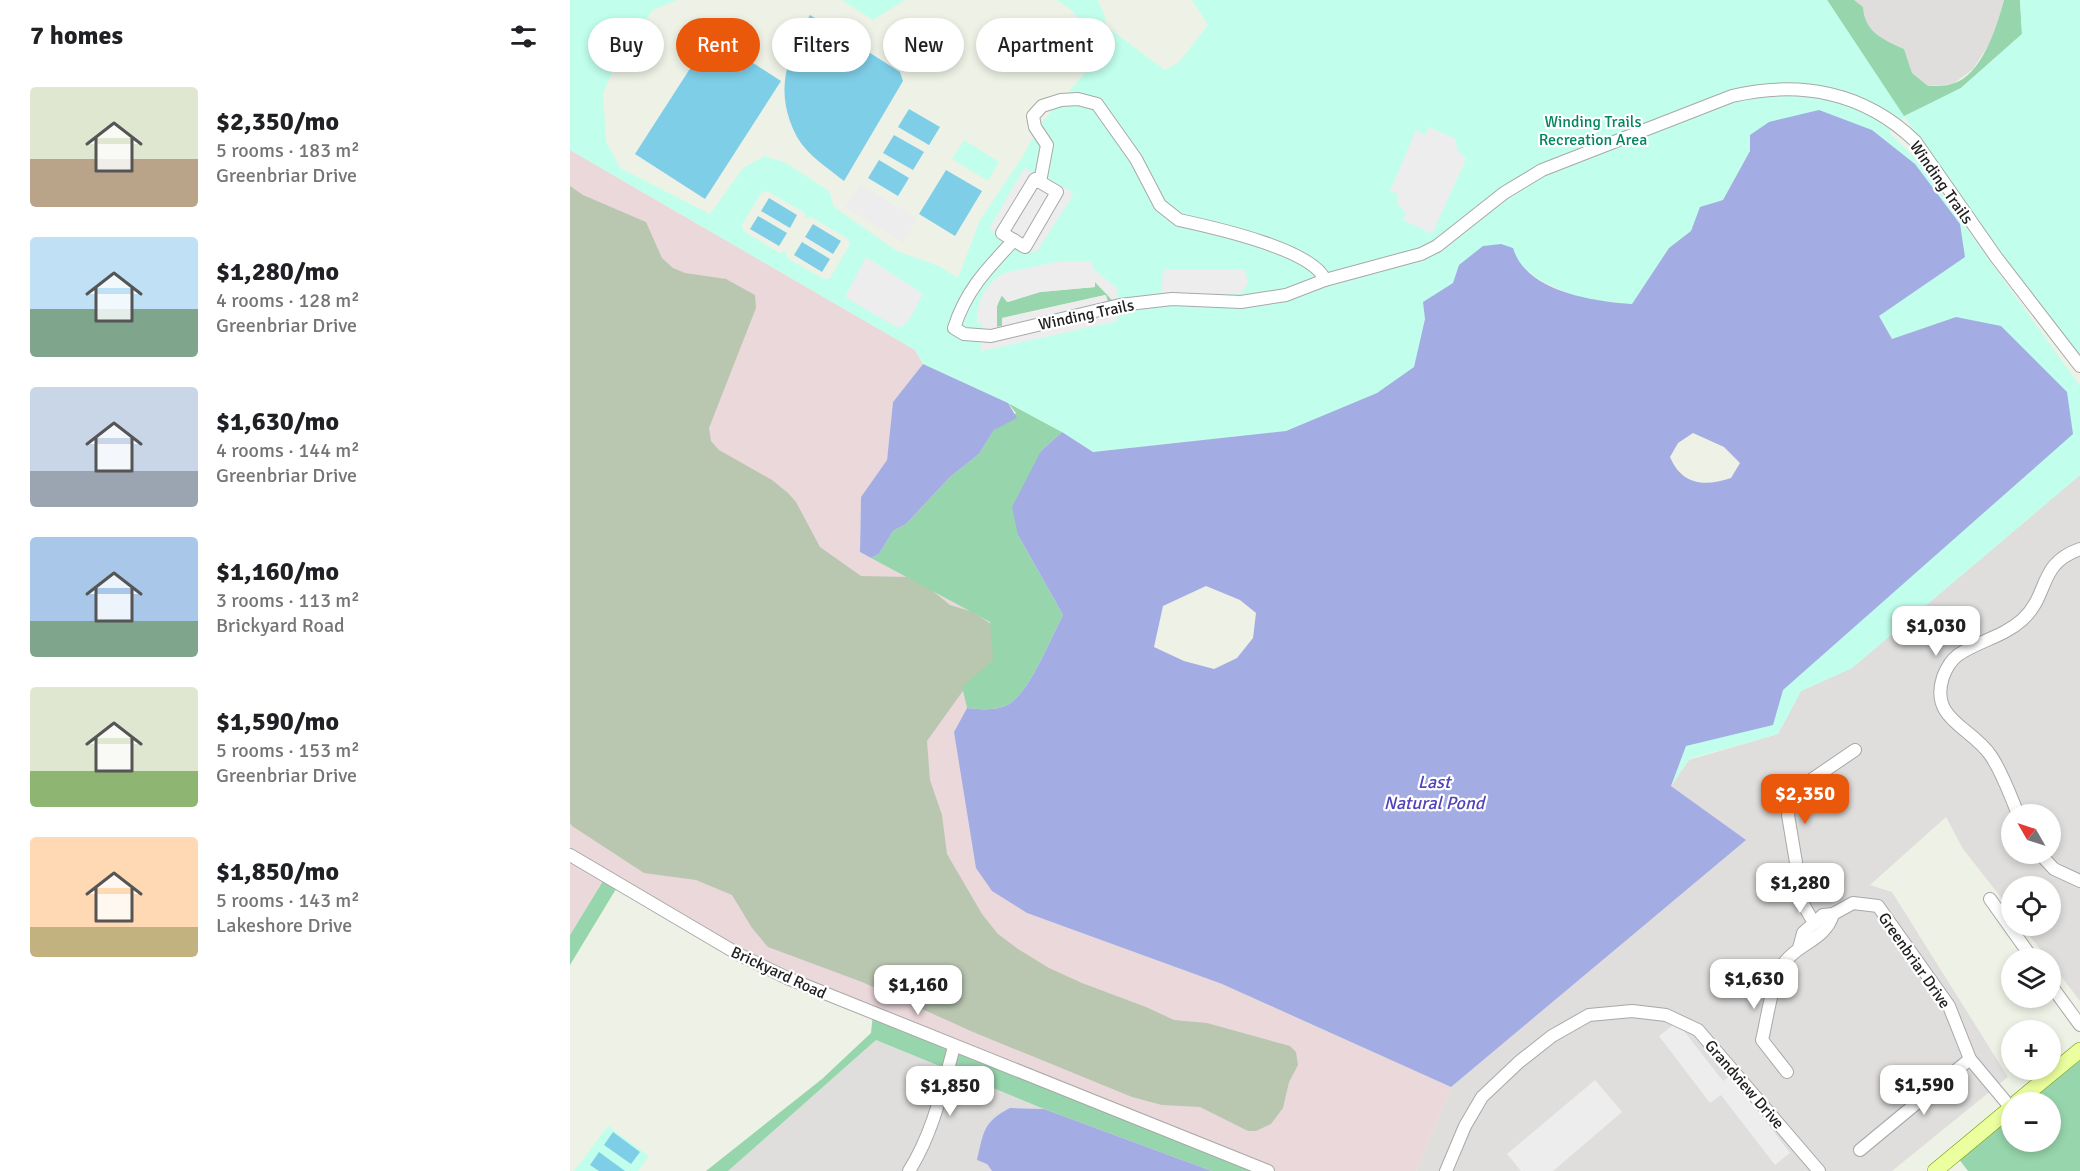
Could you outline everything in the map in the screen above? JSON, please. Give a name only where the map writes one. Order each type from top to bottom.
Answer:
[{"type":"main road","points":[[2029,1092],[2080,1050]]},
{"type":"main road","points":[[1935,1171],[2001,1116]]},
{"type":"street","name":"Winding Trails","points":[[1040,182],[1057,192],[1025,247],[1014,240],[975,282],[959,311],[954,328],[964,334],[991,336],[1120,304],[1172,299],[1241,302],[1269,299],[1325,280],[1431,250],[1518,183],[1563,160],[1732,96],[1757,90],[1803,88],[1827,92],[1867,106],[1901,127],[1915,141],[1996,257],[2080,366]]},
{"type":"street","points":[[1014,240],[1002,233],[1035,179],[1040,182],[1047,145],[1035,127],[1033,116],[1042,106],[1057,101],[1089,100],[1106,113],[1136,159],[1160,205],[1169,215],[1179,220],[1268,244],[1320,271],[1325,280]]},
{"type":"street","points":[[2014,804],[1990,754],[1949,717],[1939,699],[1941,685],[1946,667],[1957,655],[2003,634],[2023,620],[2035,605],[2051,567],[2065,554],[2080,549]]},
{"type":"street","points":[[1799,948],[1803,933],[1814,923],[1803,904],[1788,815],[1792,794],[1856,750]]},
{"type":"street","name":"Brickyard Road","points":[[570,855],[738,954],[787,978],[954,1047],[1268,1171]]},
{"type":"street","points":[[2049,864],[2054,869],[2080,881]]},
{"type":"street","points":[[1990,899],[2025,948]]},
{"type":"street","name":"Greenbriar Drive","points":[[1814,923],[1823,915],[1833,914],[1852,903],[1878,906],[1949,1006],[1970,1059],[2001,1096]]},
{"type":"street","points":[[1787,1072],[1762,1040],[1780,970],[1799,948],[1820,934],[1833,914]]},
{"type":"street","points":[[2061,999],[2080,1025]]},
{"type":"street","name":"Grandview Drive","points":[[1446,1171],[1465,1126],[1482,1097],[1519,1062],[1552,1036],[1589,1016],[1632,1011],[1666,1015],[1698,1030],[1819,1171]]},
{"type":"street","points":[[909,1171],[919,1156],[936,1114],[954,1047]]},
{"type":"street","points":[[1860,1150],[1970,1059]]},
{"type":"shaded area","points":[[1854,0],[2004,0],[1993,38],[1973,69],[1953,84],[1928,86],[1912,73],[1904,49],[1880,38],[1863,20],[1863,7]]},
{"type":"shaded area","points":[[871,54],[883,61],[883,72],[900,72],[903,81],[844,181],[806,150],[797,137],[786,104],[786,72],[871,72]]},
{"type":"shaded area","points":[[760,68],[781,81],[705,199],[635,154],[688,72],[760,72]]},
{"type":"shaded area","points":[[909,109],[940,127],[929,145],[898,127]]},
{"type":"shaded area","points":[[1429,127],[1456,139],[1457,151],[1466,158],[1432,234],[1403,220],[1406,213],[1398,205],[1397,194],[1390,191],[1416,130],[1425,135]]},
{"type":"shaded area","points":[[894,135],[924,152],[913,170],[883,153]]},
{"type":"shaded area","points":[[570,150],[915,350],[923,364],[893,402],[887,460],[861,497],[860,552],[990,622],[993,660],[962,687],[967,708],[954,732],[1027,913],[1222,984],[1451,1087],[1416,1171],[1268,1171],[738,954],[605,877],[570,935]]},
{"type":"shaded area","points":[[879,160],[909,178],[898,196],[868,178]]},
{"type":"shaded area","points":[[1024,168],[1071,191],[1073,195],[1037,251],[1026,252],[989,229]]},
{"type":"shaded area","points":[[946,170],[982,191],[955,236],[919,214]]},
{"type":"shaded area","points":[[860,184],[917,219],[903,243],[845,207]]},
{"type":"shaded area","points":[[570,186],[583,195],[646,222],[662,258],[673,268],[685,273],[726,279],[755,295],[756,308],[709,428],[711,441],[719,450],[772,480],[788,493],[796,502],[820,547],[861,576],[910,577],[922,582],[950,605],[973,612],[994,626],[995,661],[965,688],[927,741],[930,780],[942,815],[947,854],[982,914],[998,934],[1018,949],[1049,968],[1082,983],[1174,1020],[1207,1023],[1290,1046],[1296,1052],[1298,1065],[1289,1082],[1283,1108],[1271,1124],[1256,1131],[1248,1131],[1200,1107],[1162,1105],[1132,1097],[973,1032],[862,982],[768,947],[752,928],[732,895],[696,880],[644,873],[572,826],[570,823]]},
{"type":"shaded area","points":[[769,198],[797,215],[790,228],[761,211]]},
{"type":"shaded area","points":[[758,216],[787,233],[779,246],[750,229]]},
{"type":"shaded area","points":[[813,224],[841,241],[833,254],[805,237]]},
{"type":"shaded area","points":[[802,242],[830,259],[822,272],[794,255]]},
{"type":"shaded area","points":[[866,257],[923,294],[909,320],[903,326],[896,327],[845,297]]},
{"type":"shaded area","points":[[1056,262],[1092,262],[1094,270],[1118,289],[1117,321],[981,351],[979,333],[984,331],[982,324],[977,324],[977,311],[983,293],[991,283],[1000,275],[1012,271]],"holes":[[[1095,281],[1113,301],[1108,302],[1106,295],[1002,318],[1002,326],[997,327],[997,306],[1002,295],[1007,302],[1040,292],[1095,287]]]},
{"type":"shaded area","points":[[1163,269],[1245,269],[1248,283],[1241,294],[1161,293]]},
{"type":"shaded area","points":[[2080,475],[2080,1001],[2061,976],[2061,948],[2039,948],[2030,936],[2061,936],[2061,876],[2001,876],[2001,897],[1963,849],[1946,817],[1870,885],[1892,892],[2001,1066],[2001,1080],[2004,1080],[1892,1171],[1416,1171],[1451,1087],[1745,840],[1671,786],[1689,760],[1778,734],[1801,691],[1852,668]]},
{"type":"shaded area","points":[[1677,1022],[1723,1081],[1731,1075],[1790,1153],[1775,1165],[1721,1095],[1710,1103],[1659,1036]]},
{"type":"shaded area","points":[[876,1040],[1044,1109],[1011,1108],[987,1164],[992,1171],[728,1171]]},
{"type":"shaded area","points":[[1595,1080],[1622,1112],[1553,1171],[1521,1171],[1507,1154]]},
{"type":"shaded area","points":[[613,1132],[640,1152],[631,1164],[604,1145]]},
{"type":"shaded area","points":[[599,1152],[625,1171],[599,1171],[590,1165]]},
{"type":"green space","name":"Winding Trails Recreation Area","points":[[570,0],[677,0],[653,10],[647,18],[588,18],[588,72],[612,72],[603,93],[606,141],[620,168],[710,214],[743,168],[765,156],[786,163],[829,191],[834,207],[897,251],[939,266],[958,278],[980,220],[1021,159],[1041,123],[1086,72],[1115,72],[1115,33],[1165,70],[1179,62],[1208,25],[1192,0],[1827,0],[1904,116],[1961,88],[2022,34],[2020,0],[2080,0],[2080,362],[1904,117],[1889,132],[1918,161],[2080,386],[2080,475],[1852,668],[1801,691],[1778,734],[1689,759],[1671,786],[1686,745],[1773,725],[1782,690],[1956,317],[1892,339],[1879,316],[1750,151],[1723,200],[1700,208],[1691,231],[1669,248],[1632,304],[1582,299],[1541,281],[1518,263],[1459,265],[1453,283],[1424,302],[1425,319],[1414,368],[1377,393],[1286,431],[1093,452],[1062,432],[1008,403],[923,364],[915,350],[570,150]],"holes":[[[1429,127],[1466,159],[1432,233],[1398,205],[1397,194]],[[767,191],[805,213],[805,219],[811,217],[848,239],[850,244],[830,278],[824,279],[787,258],[786,251],[780,253],[743,231],[742,225],[761,193]],[[1012,271],[1109,281],[1117,321],[981,351],[984,331],[982,323]]]},
{"type":"green space","points":[[842,0],[905,0],[873,20]]},
{"type":"green space","name":"Winding Trails Recreation Area","points":[[1056,0],[1097,0],[1105,18],[1078,18]]},
{"type":"green space","points":[[1827,0],[1854,0],[1863,7],[1864,15],[1871,28],[1882,38],[1904,49],[1912,73],[1928,86],[1952,84],[1963,79],[1972,71],[1987,49],[2004,0],[2020,0],[2022,34],[1961,88],[1904,117]]},
{"type":"green space","points":[[964,140],[999,162],[988,181],[952,159]]},
{"type":"green space","points":[[1094,281],[1113,301],[1108,303],[1105,295],[1002,318],[1002,326],[997,327],[997,306],[1001,295],[1008,302],[1040,292],[1095,287]]},
{"type":"green space","points":[[1008,403],[1062,432],[1041,451],[1018,535],[1063,615],[1030,679],[1014,701],[996,709],[967,708],[962,687],[993,660],[990,622],[871,558],[879,554],[893,531],[906,524],[950,477],[979,454],[994,430],[1016,413]]},
{"type":"green space","points":[[606,876],[619,884],[570,965],[570,935]]},
{"type":"green space","points":[[873,1014],[1268,1171],[1212,1171],[1044,1109],[876,1040],[728,1171],[706,1171],[822,1079],[871,1033]]},
{"type":"green space","points":[[2080,1050],[2080,1171],[1968,1171],[1955,1154],[2001,1115],[2001,1152],[2061,1152],[2061,1092],[2029,1092],[2044,1080],[2061,1080],[2061,1066]]},
{"type":"green space","points":[[608,1126],[649,1156],[638,1171],[574,1171]]},
{"type":"water","name":"Last Natural Pond","points":[[1819,110],[1872,130],[1915,164],[1960,224],[1965,257],[1879,316],[1892,339],[1956,317],[2001,326],[2067,392],[2073,434],[1783,690],[1773,725],[1686,746],[1671,786],[1746,840],[1451,1087],[1222,984],[1027,913],[992,891],[976,868],[954,732],[967,708],[996,709],[1014,701],[1030,679],[1063,615],[1018,535],[1012,507],[1041,451],[1062,432],[1093,452],[1286,431],[1377,393],[1414,367],[1425,319],[1423,302],[1453,283],[1459,265],[1483,246],[1501,244],[1513,248],[1520,263],[1532,275],[1563,291],[1581,297],[1632,304],[1669,248],[1691,231],[1700,207],[1723,200],[1750,151],[1750,135],[1769,122]],"holes":[[[1693,433],[1724,447],[1740,463],[1731,478],[1703,483],[1687,478],[1675,466],[1670,457],[1678,443]],[[1206,586],[1240,600],[1256,613],[1253,638],[1237,658],[1214,669],[1184,661],[1154,647],[1163,606]]]},
{"type":"water","points":[[923,364],[1008,403],[1017,418],[994,430],[979,454],[950,477],[906,524],[893,531],[879,554],[871,558],[860,552],[861,497],[887,460],[893,402]]},
{"type":"water","points":[[1010,1108],[1044,1109],[1212,1171],[992,1171],[987,1164],[977,1160],[981,1142],[986,1128],[994,1118]]}]
